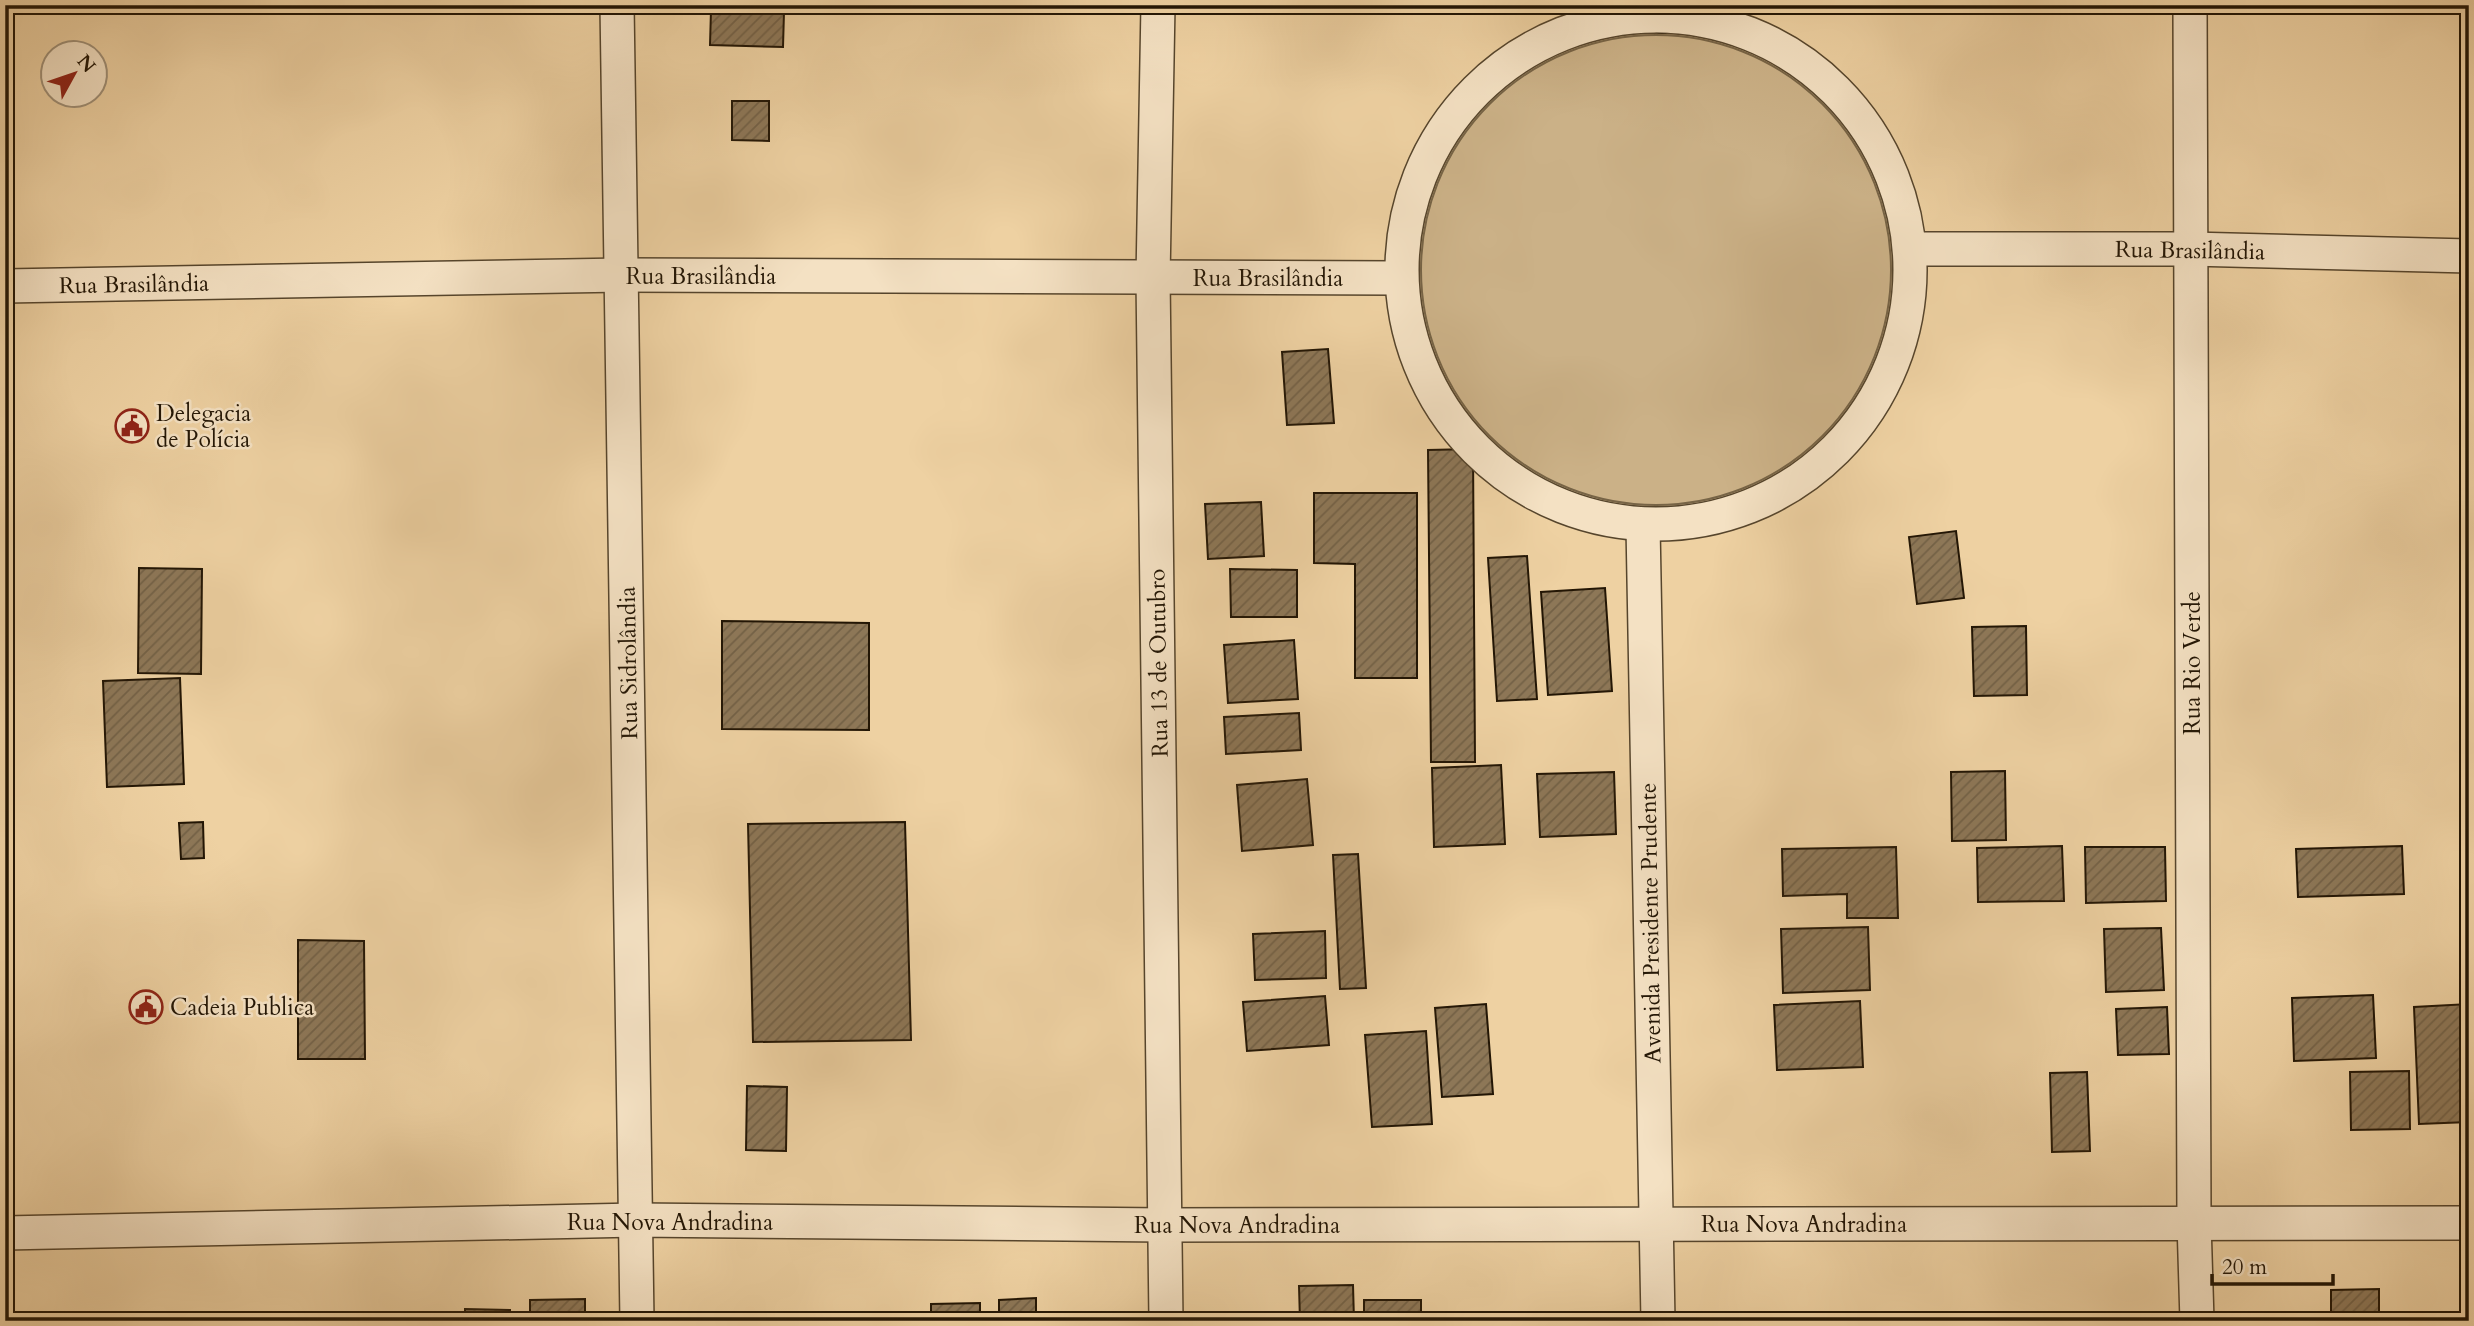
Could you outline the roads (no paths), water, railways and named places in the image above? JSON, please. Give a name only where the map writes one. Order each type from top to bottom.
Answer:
[{"type":"street","name":"Rua Sidrolândia","points":[[617,5],[638,1321]]},
{"type":"street","name":"Rua 13 de Outubro","points":[[1158,5],[1153,278],[1166,1321]]},
{"type":"street","name":"Rua Rio Verde","points":[[2190,5],[2194,1222],[2197,1321]]},
{"type":"street","points":[[1662,9],[1756,33],[1842,93],[1895,176],[1912,248],[1907,327],[1865,420],[1800,484],[1714,520],[1643,526],[1590,517],[1516,483],[1451,422],[1411,343],[1397,278],[1412,192],[1438,133],[1506,61],[1589,21],[1662,9]]},
{"type":"street","name":"Rua Brasilândia","points":[[1912,248],[2191,249],[2469,256]]},
{"type":"street","name":"Rua Brasilândia","points":[[5,286],[622,275],[1397,278]]},
{"type":"street","name":"Avenida Presidente Prudente","points":[[1643,526],[1658,1321]]},
{"type":"street","name":"Rua Nova Andradina","points":[[5,1233],[636,1220],[1164,1226],[2469,1223]]},
{"type":"place","name":"Delegacia de Polícia","points":[[132,426]]},
{"type":"place","name":"Cadeia Publica","points":[[146,1007]]}]
